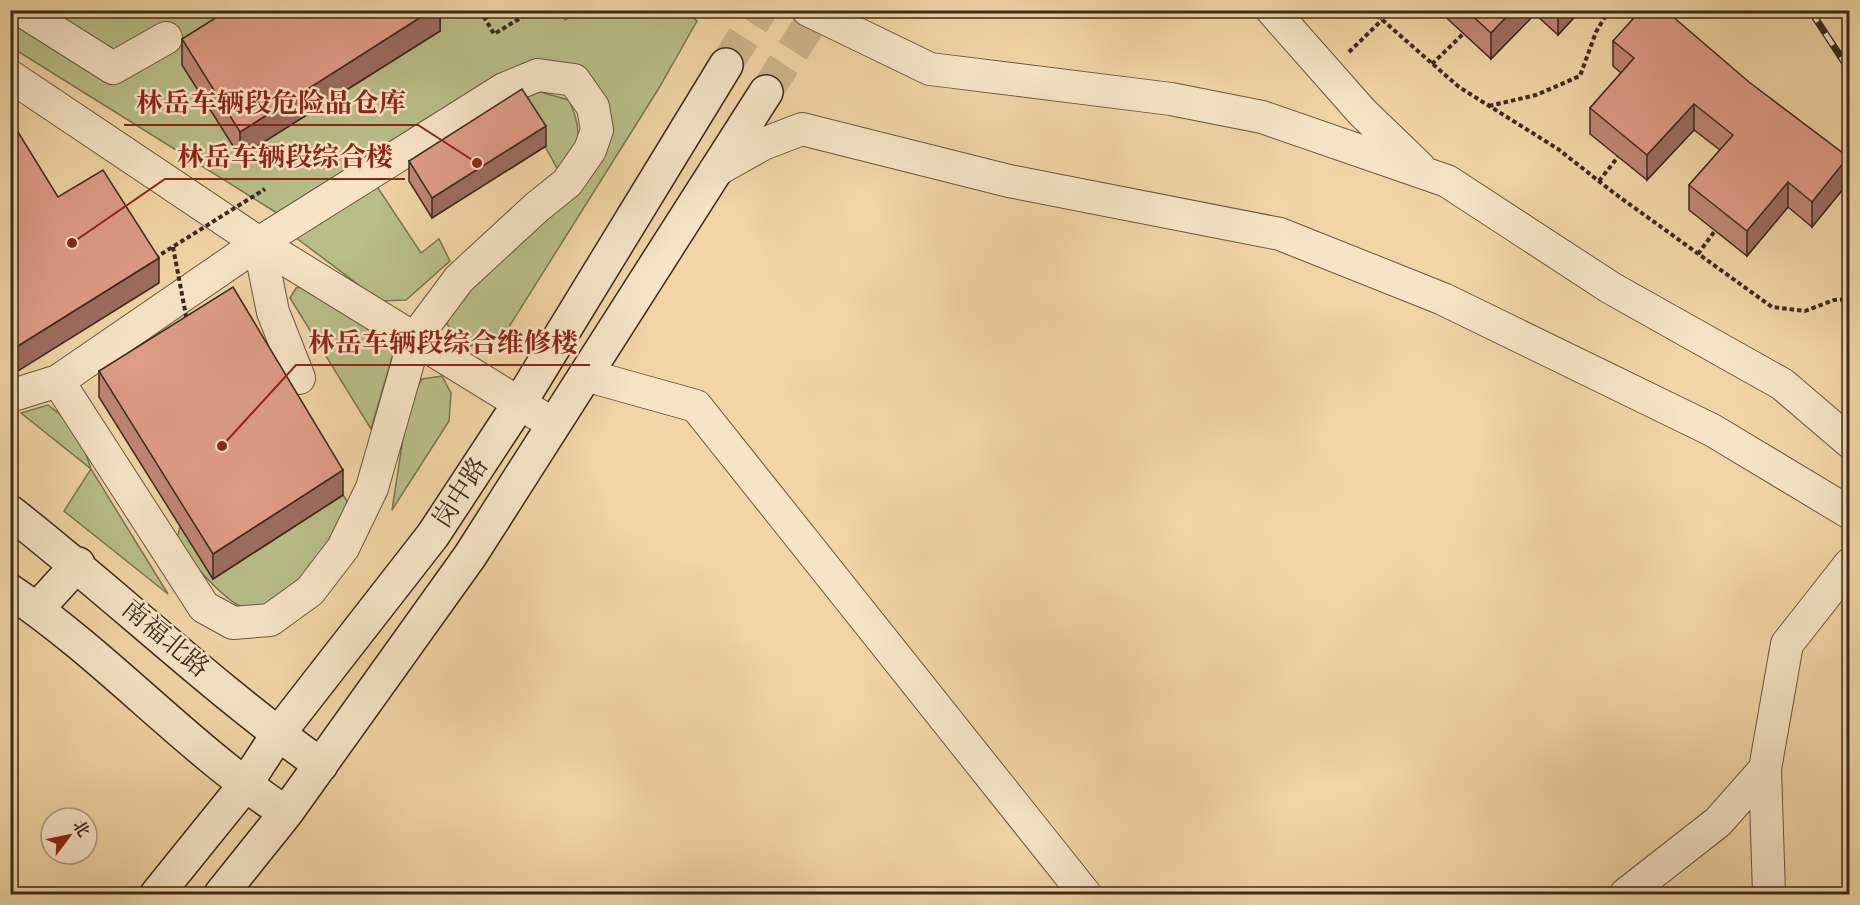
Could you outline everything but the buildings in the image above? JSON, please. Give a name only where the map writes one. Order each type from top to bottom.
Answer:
[{"type":"street","points":[[21,10],[113,68],[166,38]]},
{"type":"street","points":[[808,10],[930,69],[1171,99],[1262,117],[1437,178]]},
{"type":"street","points":[[1272,10],[1362,112],[1437,178],[1611,288],[1782,384],[1850,442]]},
{"type":"street","name":"岗中路","points":[[158,894],[245,785],[278,734],[433,535],[519,404],[726,65]]},
{"type":"street","points":[[10,396],[58,381],[259,243],[504,89],[538,75],[574,80],[593,107],[597,130],[590,150],[567,183],[537,207],[459,279],[415,338],[372,489],[343,548],[310,591],[270,620],[233,623],[204,607],[58,381]]},
{"type":"street","points":[[10,76],[259,243],[553,423]]},
{"type":"street","name":"岗中路","points":[[221,894],[286,813],[470,556],[766,92]]},
{"type":"street","points":[[715,171],[763,144],[802,129],[1009,181],[1280,234],[1443,299],[1701,424],[1850,513]]},
{"type":"street","points":[[259,243],[273,312],[298,378]]},
{"type":"street","points":[[585,375],[696,406],[1085,894]]},
{"type":"street","name":"南福北路","points":[[10,512],[78,564],[278,734],[321,765]]},
{"type":"street","points":[[78,564],[24,600],[84,645],[245,785],[286,813]]},
{"type":"street","points":[[1769,894],[1765,769],[1787,644],[1850,564]]},
{"type":"street","points":[[1626,894],[1718,822],[1765,769]]},
{"type":"path","points":[[480,10],[494,34],[534,10]]},
{"type":"path","points":[[1371,10],[1459,87],[1558,149],[1599,182],[1773,308],[1805,311],[1834,300],[1850,299]]},
{"type":"path","points":[[1489,106],[1536,95],[1580,76],[1596,32],[1609,10]]},
{"type":"path","points":[[1326,73],[1382,20]]},
{"type":"path","points":[[1432,64],[1463,34]]},
{"type":"path","points":[[1599,182],[1618,157]]},
{"type":"path","points":[[146,263],[265,189]]},
{"type":"path","points":[[1698,254],[1714,232]]},
{"type":"path","points":[[173,247],[189,327]]},
{"type":"green space","points":[[559,10],[565,20],[580,11],[684,10],[697,21],[659,88],[507,330],[464,349],[447,324],[452,304],[607,141],[550,62],[516,67],[277,213],[11,47],[10,11]]},
{"type":"green space","points":[[540,92],[569,100],[577,121],[578,137],[571,152],[557,168],[517,96]]},
{"type":"green space","points":[[374,182],[421,253],[439,239],[450,261],[406,300],[380,301],[291,234]]},
{"type":"green space","points":[[309,286],[395,347],[371,429],[290,298],[296,288]]},
{"type":"green space","points":[[442,376],[451,393],[449,421],[392,510],[409,399],[422,379]]},
{"type":"green space","points":[[48,405],[76,432],[91,469],[21,413]]},
{"type":"green space","points":[[91,469],[168,594],[64,511]]},
{"type":"green space","points":[[343,495],[351,507],[303,575],[271,603],[254,608],[238,605],[230,600],[205,577],[176,543],[180,526],[213,579]]},
{"type":"tunnel","points":[[726,65],[761,10]]},
{"type":"tunnel","points":[[766,92],[819,10]]},
{"type":"railway","points":[[1810,10],[1850,71]]},
{"type":"place","name":"林岳车辆段危险品仓库","points":[[477,163]]},
{"type":"place","name":"林岳车辆段综合楼","points":[[72,243]]},
{"type":"place","name":"林岳车辆段综合维修楼","points":[[222,446]]}]
